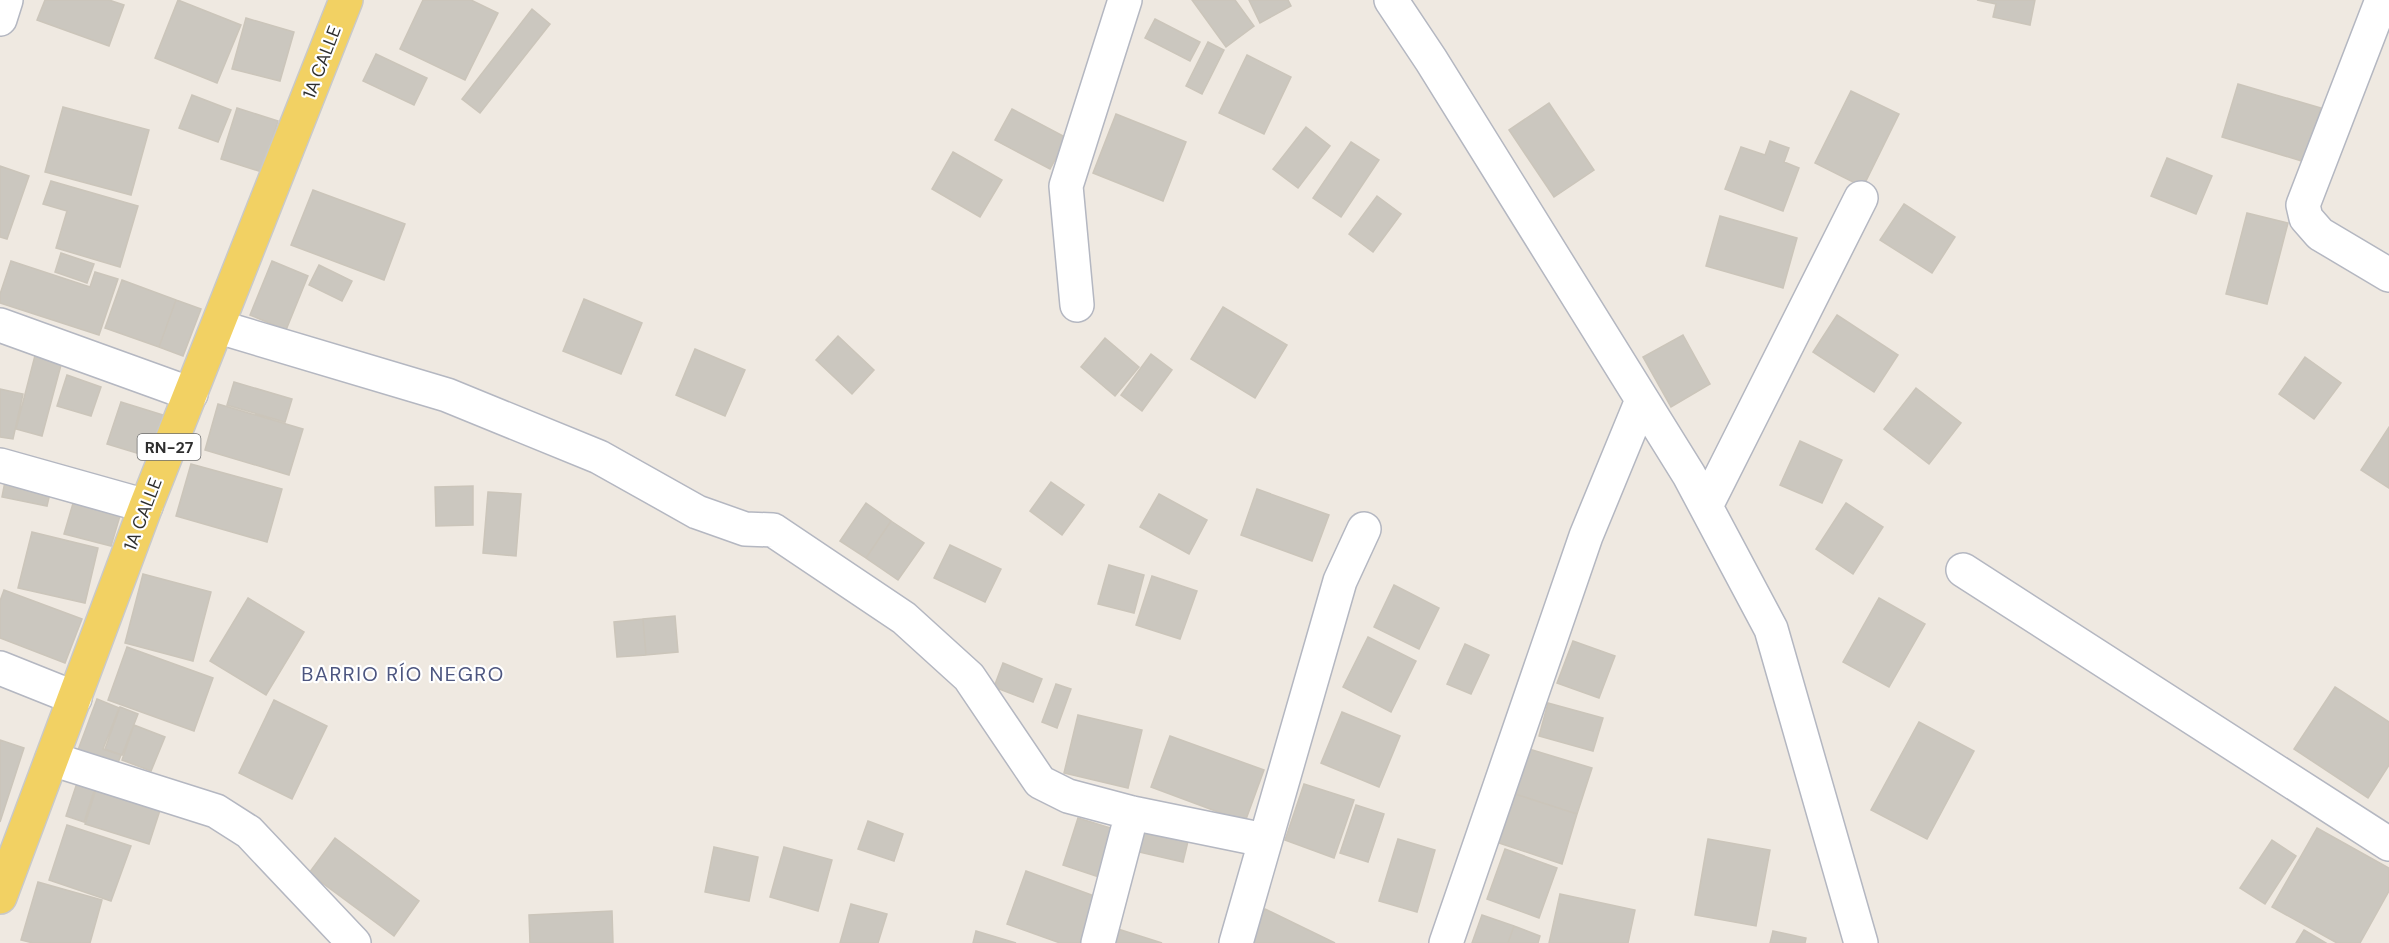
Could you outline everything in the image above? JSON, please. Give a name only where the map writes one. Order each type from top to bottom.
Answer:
[{"type":"main road","name":"1A CALLE","points":[[0,897],[146,506],[219,327],[346,0]]},
{"type":"street","points":[[0,19],[6,0]]},
{"type":"street","points":[[1077,305],[1066,186],[1125,0]]},
{"type":"street","points":[[1391,0],[1431,60],[1642,400],[1706,506],[1771,629],[1861,943]]},
{"type":"street","points":[[2382,0],[2304,205],[2306,218],[2320,234],[2389,275]]},
{"type":"street","points":[[1706,506],[1861,198]]},
{"type":"street","points":[[0,325],[191,394]]},
{"type":"street","points":[[219,327],[447,395],[600,457],[697,512],[745,529],[773,530],[904,618],[969,677],[1040,782],[1068,796],[1132,813],[1264,840]]},
{"type":"street","points":[[1446,943],[1586,536],[1642,400]]},
{"type":"street","points":[[0,465],[146,506]]},
{"type":"street","points":[[1236,943],[1340,581],[1364,529]]},
{"type":"street","points":[[1963,570],[2389,844]]},
{"type":"street","points":[[0,668],[75,698]]},
{"type":"street","points":[[52,759],[216,811],[249,832],[354,943]]},
{"type":"street","points":[[1098,943],[1132,813]]},
{"type":"building","points":[[45,0],[109,0],[124,5],[109,46],[37,20]]},
{"type":"building","points":[[178,0],[241,25],[217,83],[155,58]]},
{"type":"building","points":[[423,0],[471,0],[498,13],[465,80],[400,49]]},
{"type":"building","points":[[1192,0],[1235,0],[1254,26],[1226,47]]},
{"type":"building","points":[[1249,0],[1288,0],[1291,6],[1260,23]]},
{"type":"building","points":[[1977,0],[2035,0],[2030,25],[1993,17],[1996,4]]},
{"type":"building","points":[[532,9],[550,24],[480,113],[462,99]]},
{"type":"building","points":[[246,18],[294,32],[280,81],[232,69]]},
{"type":"building","points":[[1155,19],[1200,42],[1190,61],[1145,38]]},
{"type":"building","points":[[1208,42],[1224,50],[1202,94],[1186,86]]},
{"type":"building","points":[[376,54],[427,78],[414,105],[363,81]]},
{"type":"building","points":[[1247,55],[1291,77],[1264,134],[1219,113]]},
{"type":"building","points":[[2238,84],[2321,108],[2305,162],[2222,137]]},
{"type":"building","points":[[1851,91],[1899,114],[1863,187],[1815,163]]},
{"type":"building","points":[[192,95],[231,110],[218,142],[179,128]]},
{"type":"building","points":[[1549,103],[1594,170],[1554,197],[1509,130]]},
{"type":"building","points":[[63,107],[149,130],[131,195],[45,172]]},
{"type":"building","points":[[237,108],[278,121],[262,172],[221,159]]},
{"type":"building","points":[[1012,109],[1067,138],[1050,169],[995,140]]},
{"type":"building","points":[[1116,114],[1186,142],[1163,201],[1093,173]]},
{"type":"building","points":[[1306,127],[1330,146],[1298,188],[1273,169]]},
{"type":"building","points":[[1770,141],[1789,148],[1784,162],[1799,168],[1783,211],[1725,189],[1741,147],[1765,155]]},
{"type":"building","points":[[1351,142],[1379,160],[1341,217],[1313,198]]},
{"type":"building","points":[[953,152],[1002,180],[980,217],[932,189]]},
{"type":"building","points":[[2167,158],[2212,176],[2196,214],[2151,196]]},
{"type":"building","points":[[0,166],[29,176],[7,239],[0,237]]},
{"type":"building","points":[[51,181],[138,206],[120,267],[56,248],[67,211],[43,204]]},
{"type":"building","points":[[313,190],[405,224],[384,280],[291,245]]},
{"type":"building","points":[[1377,196],[1401,214],[1373,252],[1349,234]]},
{"type":"building","points":[[1904,204],[1955,237],[1932,273],[1880,240]]},
{"type":"building","points":[[2247,213],[2288,223],[2267,304],[2226,294]]},
{"type":"building","points":[[1720,216],[1797,238],[1783,288],[1706,266]]},
{"type":"building","points":[[61,253],[94,264],[87,283],[55,272]]},
{"type":"building","points":[[11,261],[90,287],[95,272],[118,279],[99,335],[0,303],[0,294]]},
{"type":"building","points":[[272,261],[308,276],[286,330],[250,315]]},
{"type":"building","points":[[319,265],[352,281],[342,301],[309,285]]},
{"type":"building","points":[[122,280],[176,300],[159,347],[105,328]]},
{"type":"building","points":[[584,299],[642,323],[621,374],[563,351]]},
{"type":"building","points":[[176,300],[201,309],[183,356],[159,347]]},
{"type":"building","points":[[1223,307],[1287,345],[1255,398],[1191,359]]},
{"type":"building","points":[[1837,315],[1898,355],[1874,392],[1813,352]]},
{"type":"building","points":[[1683,335],[1710,384],[1671,407],[1643,357]]},
{"type":"building","points":[[838,336],[874,370],[852,394],[816,360]]},
{"type":"building","points":[[1105,338],[1139,367],[1115,396],[1081,367]]},
{"type":"building","points":[[38,344],[65,350],[42,436],[16,429]]},
{"type":"building","points":[[695,349],[745,370],[725,416],[676,395]]},
{"type":"building","points":[[1151,354],[1172,370],[1142,411],[1121,395]]},
{"type":"building","points":[[2305,357],[2341,383],[2314,419],[2279,394]]},
{"type":"building","points":[[67,375],[101,387],[91,416],[57,406]]},
{"type":"building","points":[[234,382],[292,399],[285,422],[227,405]]},
{"type":"building","points":[[1916,388],[1961,423],[1929,464],[1884,429]]},
{"type":"building","points":[[0,389],[23,394],[13,439],[0,437]]},
{"type":"building","points":[[121,402],[163,415],[150,457],[107,444]]},
{"type":"building","points":[[218,404],[303,429],[289,475],[205,450]]},
{"type":"building","points":[[2389,427],[2389,488],[2361,470]]},
{"type":"building","points":[[1800,441],[1842,460],[1822,503],[1780,485]]},
{"type":"building","points":[[191,464],[282,489],[267,542],[176,516]]},
{"type":"building","points":[[8,466],[54,476],[47,506],[2,497]]},
{"type":"building","points":[[81,476],[128,489],[111,546],[64,534]]},
{"type":"building","points":[[1051,482],[1084,505],[1062,535],[1030,511]]},
{"type":"building","points":[[473,486],[473,525],[436,526],[435,487]]},
{"type":"building","points":[[1257,489],[1329,515],[1312,561],[1241,535]]},
{"type":"building","points":[[488,492],[521,494],[516,556],[483,553]]},
{"type":"building","points":[[1159,494],[1207,520],[1189,554],[1140,527]]},
{"type":"building","points":[[866,503],[891,521],[866,558],[840,541]]},
{"type":"building","points":[[1846,503],[1883,527],[1853,574],[1816,549]]},
{"type":"building","points":[[891,521],[924,543],[898,580],[866,558]]},
{"type":"building","points":[[32,532],[98,548],[85,603],[18,588]]},
{"type":"building","points":[[950,545],[1001,569],[985,602],[934,578]]},
{"type":"building","points":[[1109,565],[1144,575],[1134,613],[1098,604]]},
{"type":"building","points":[[143,574],[211,592],[193,661],[125,643]]},
{"type":"building","points":[[1152,576],[1197,591],[1180,639],[1136,625]]},
{"type":"building","points":[[1394,585],[1439,608],[1419,649],[1374,627]]},
{"type":"building","points":[[4,590],[82,619],[65,663],[0,638],[0,601]]},
{"type":"building","points":[[248,598],[304,632],[266,695],[210,661]]},
{"type":"building","points":[[1879,598],[1925,624],[1889,687],[1843,662]]},
{"type":"building","points":[[675,616],[678,652],[646,655],[643,619]]},
{"type":"building","points":[[643,619],[646,655],[617,657],[614,622]]},
{"type":"building","points":[[1368,637],[1416,661],[1391,712],[1343,687]]},
{"type":"building","points":[[1573,641],[1615,656],[1599,698],[1557,683]]},
{"type":"building","points":[[1465,644],[1489,655],[1471,694],[1447,684]]},
{"type":"building","points":[[127,647],[213,678],[194,731],[108,700]]},
{"type":"building","points":[[1003,663],[1042,679],[1033,702],[994,687]]},
{"type":"building","points":[[1056,684],[1071,689],[1057,728],[1042,722]]},
{"type":"building","points":[[2335,687],[2389,722],[2389,765],[2368,798],[2294,749]]},
{"type":"building","points":[[97,699],[119,708],[103,749],[121,755],[114,773],[75,758]]},
{"type":"building","points":[[274,700],[327,726],[292,799],[239,773]]},
{"type":"building","points":[[1548,703],[1603,718],[1593,751],[1539,736]]},
{"type":"building","points":[[120,707],[138,714],[122,755],[105,749]]},
{"type":"building","points":[[1342,712],[1400,736],[1379,787],[1321,763]]},
{"type":"building","points":[[1078,715],[1142,730],[1128,788],[1064,773]]},
{"type":"building","points":[[1919,722],[1974,751],[1927,839],[1871,810]]},
{"type":"building","points":[[134,725],[165,737],[151,771],[122,760]]},
{"type":"building","points":[[1170,736],[1264,770],[1245,822],[1151,787]]},
{"type":"building","points":[[0,740],[24,748],[0,822]]},
{"type":"building","points":[[1529,749],[1592,768],[1577,814],[1515,794]]},
{"type":"building","points":[[80,774],[98,779],[84,822],[66,816]]},
{"type":"building","points":[[99,780],[163,801],[149,844],[85,824]]},
{"type":"building","points":[[1304,784],[1354,800],[1334,858],[1285,840]]},
{"type":"building","points":[[1515,794],[1577,814],[1562,864],[1499,843]]},
{"type":"building","points":[[1356,805],[1384,814],[1368,862],[1340,853]]},
{"type":"building","points":[[1078,818],[1120,831],[1105,879],[1063,865]]},
{"type":"building","points":[[868,821],[903,834],[894,861],[858,849]]},
{"type":"building","points":[[67,825],[131,846],[111,901],[49,880]]},
{"type":"building","points":[[1145,826],[1189,837],[1183,862],[1139,852]]},
{"type":"building","points":[[2317,828],[2389,868],[2389,891],[2360,943],[2337,943],[2272,907]]},
{"type":"building","points":[[335,838],[419,901],[394,936],[309,873]]},
{"type":"building","points":[[1398,839],[1435,850],[1417,912],[1379,901]]},
{"type":"building","points":[[1708,839],[1770,850],[1756,926],[1695,915]]},
{"type":"building","points":[[2272,840],[2296,856],[2265,904],[2240,888]]},
{"type":"building","points":[[714,847],[758,857],[749,901],[705,892]]},
{"type":"building","points":[[784,847],[832,860],[818,911],[770,897]]},
{"type":"building","points":[[1505,849],[1557,868],[1539,918],[1487,899]]},
{"type":"building","points":[[1026,871],[1097,897],[1080,943],[1060,943],[1007,924]]},
{"type":"building","points":[[38,882],[102,900],[90,943],[33,943],[21,940]]},
{"type":"building","points":[[1560,894],[1635,910],[1628,943],[1549,943]]},
{"type":"building","points":[[851,904],[887,914],[878,943],[840,943]]},
{"type":"building","points":[[1265,909],[1335,943],[1248,943]]},
{"type":"building","points":[[612,911],[613,943],[530,943],[529,915]]},
{"type":"building","points":[[1482,915],[1514,926],[1508,943],[1472,943]]},
{"type":"building","points":[[1514,926],[1540,936],[1538,943],[1508,943]]},
{"type":"building","points":[[1118,929],[1162,943],[1113,943]]},
{"type":"building","points":[[2304,930],[2326,943],[2296,943]]},
{"type":"building","points":[[976,931],[1016,943],[973,943]]},
{"type":"building","points":[[1773,931],[1806,938],[1805,943],[1770,943]]},
{"type":"district","name":"BARRIO RÍO NEGRO","points":[[403,674]]}]
